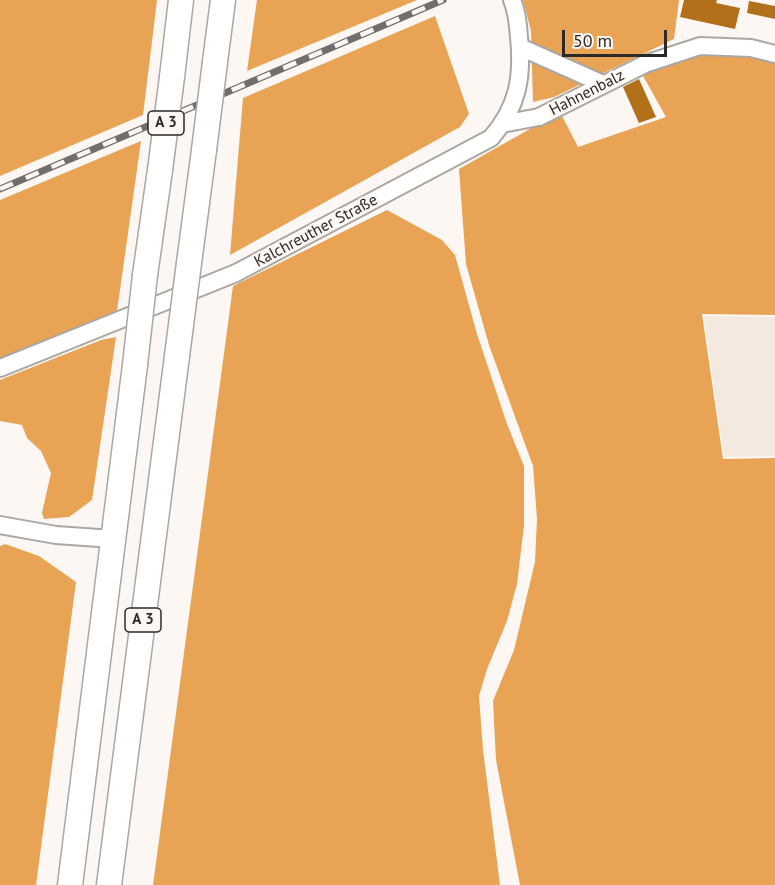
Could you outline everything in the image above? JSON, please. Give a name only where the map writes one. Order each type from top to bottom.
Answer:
[{"type":"highway","name":"A 3","points":[[70,885],[181,0]]},
{"type":"highway","name":"A 3","points":[[109,885],[223,0]]},
{"type":"street","name":"Kalchreuther Straße","points":[[0,368],[236,273],[490,138],[502,124],[516,97],[521,70],[514,6]]},
{"type":"street","name":"Hahnenbalz","points":[[502,124],[539,117],[645,64],[700,46],[751,48],[775,54]]},
{"type":"street","points":[[520,47],[603,84]]},
{"type":"street","points":[[0,525],[56,535],[113,539]]},
{"type":"shaded area","points":[[0,0],[157,0],[143,115],[0,176]]},
{"type":"shaded area","points":[[257,0],[417,0],[247,71]]},
{"type":"shaded area","points":[[523,0],[679,0],[674,39],[554,97],[533,102],[531,31]]},
{"type":"shaded area","points":[[435,16],[469,114],[460,127],[230,255],[243,98]]},
{"type":"shaded area","points":[[727,52],[775,63],[775,315],[702,314],[723,459],[775,458],[775,885],[520,885],[496,760],[493,701],[514,650],[535,562],[537,519],[533,466],[489,345],[466,264],[459,169],[560,112],[578,147],[666,117],[642,74],[691,54]]},
{"type":"shaded area","points":[[141,141],[117,311],[0,358],[0,200]]},
{"type":"shaded area","points":[[387,210],[442,240],[455,255],[477,334],[507,424],[524,466],[524,525],[517,584],[507,621],[487,669],[479,696],[483,750],[500,885],[153,885],[233,286]]},
{"type":"shaded area","points":[[704,316],[775,317],[775,456],[724,457]]},
{"type":"shaded area","points":[[116,337],[92,500],[69,517],[44,519],[42,513],[51,473],[41,451],[27,438],[22,425],[0,421],[0,380],[101,340]]},
{"type":"shaded area","points":[[5,544],[39,556],[76,582],[36,885],[0,885],[0,546]]},
{"type":"building","points":[[684,0],[717,0],[716,3],[740,8],[735,29],[680,17]]},
{"type":"building","points":[[749,1],[775,6],[775,19],[747,13]]},
{"type":"building","points":[[639,79],[656,117],[639,123],[623,87]]},
{"type":"railway","points":[[0,189],[443,0]]}]
